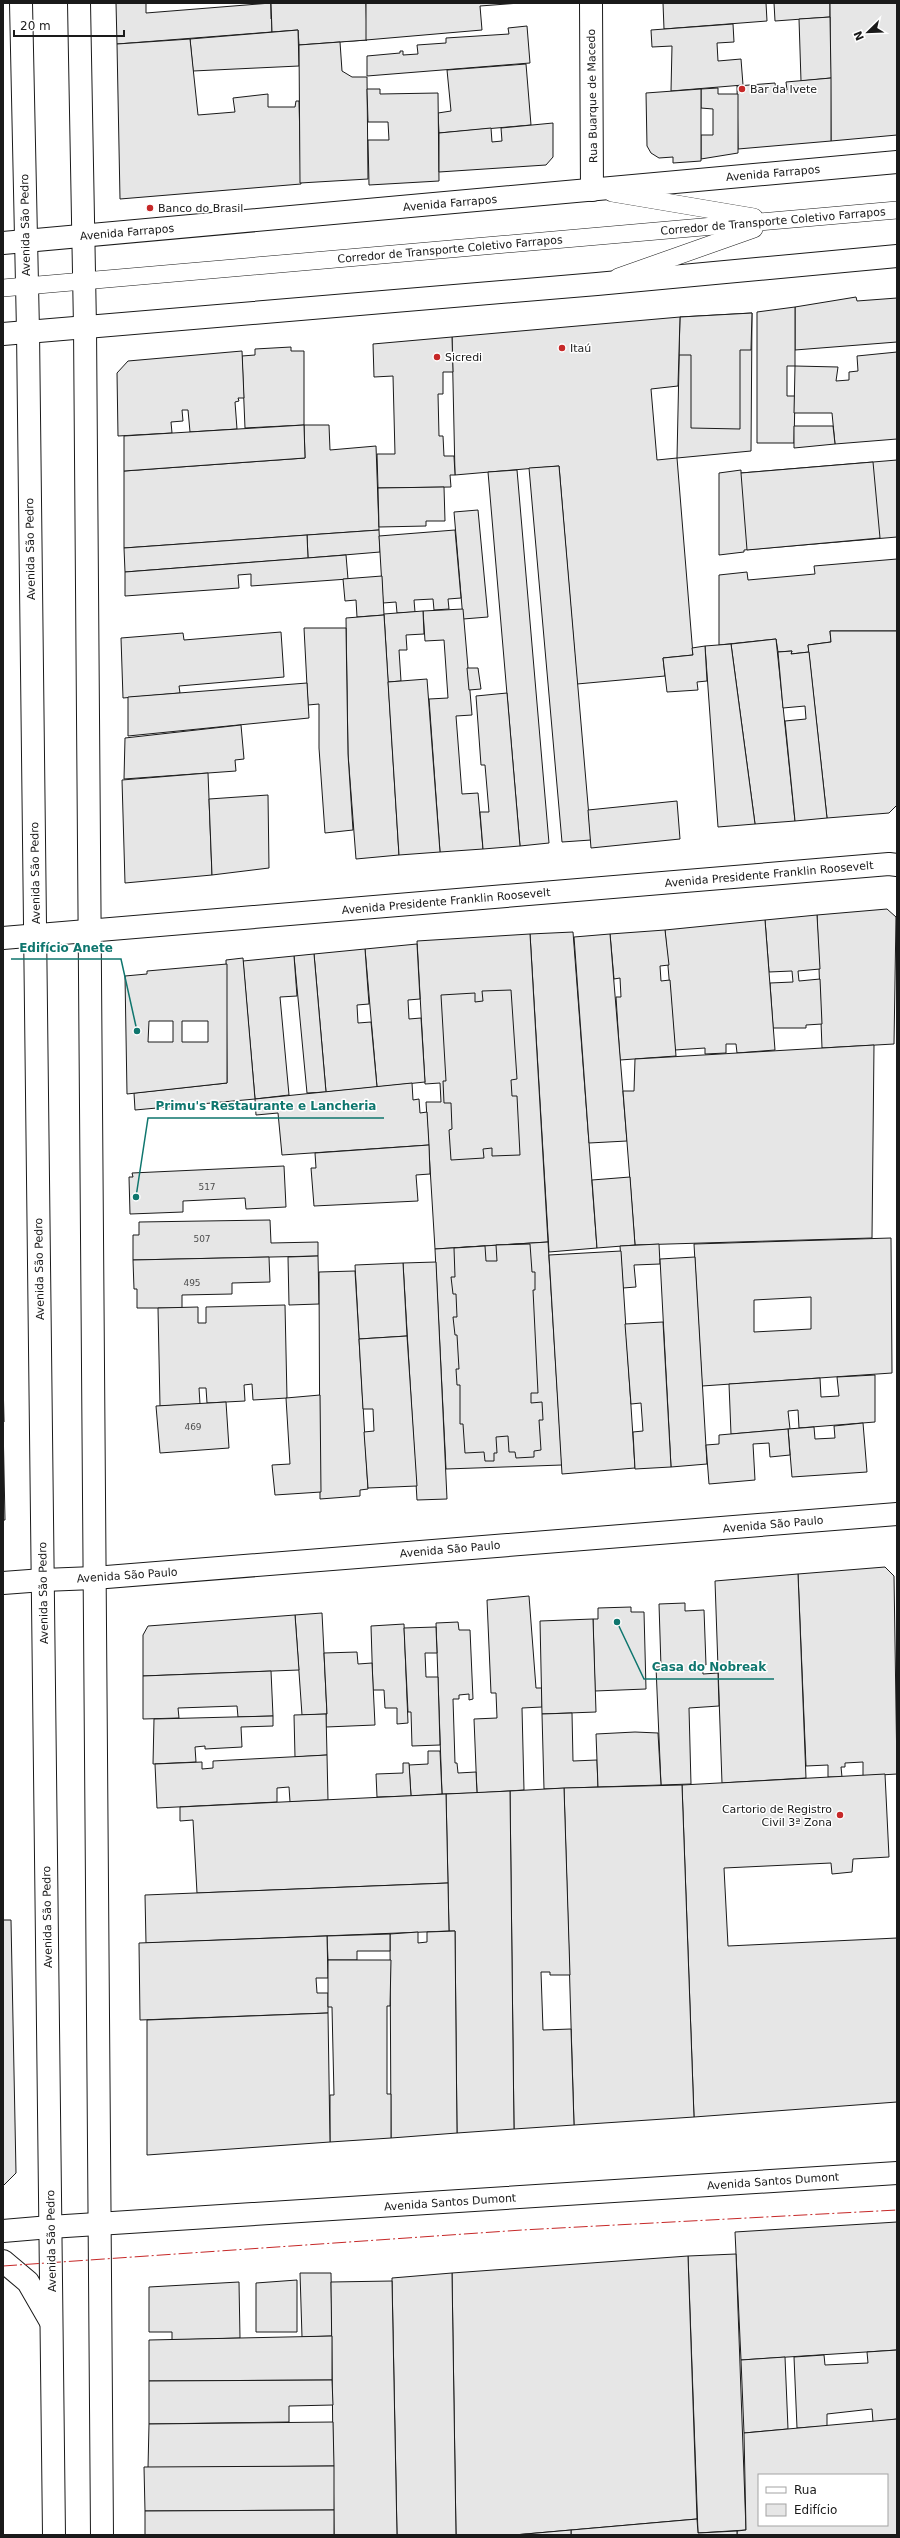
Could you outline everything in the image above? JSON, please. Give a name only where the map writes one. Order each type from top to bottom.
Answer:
[{"type":"street","name":"Avenida São Pedro","points":[[21,3],[28,332],[54,2535]]},
{"type":"street","points":[[78,3],[85,327],[102,2535]]},
{"type":"street","name":"Rua Buarque de Macedo","points":[[591,3],[592,190]]},
{"type":"street","name":"Avenida Farrapos","points":[[3,243],[897,162]]},
{"type":"street","points":[[3,334],[597,284],[897,256]]},
{"type":"street","name":"Avenida Presidente Franklin Roosevelt","points":[[3,938],[894,863]]},
{"type":"street","name":"Avenida São Paulo","points":[[3,1583],[94,1578],[897,1514]]},
{"type":"street","name":"Avenida Santos Dumont","points":[[3,2231],[897,2173]]},
{"type":"street","points":[[3,2261],[28,2282],[52,2322]]},
{"type":"lane","points":[[592,190],[778,221]]},
{"type":"lane","name":"Corredor de Transporte Coletivo Farrapos","points":[[3,288],[897,210]]},
{"type":"lane","points":[[597,284],[778,221]]},
{"type":"building","points":[[116,3],[146,3],[146,13],[271,3],[272,32],[117,44]]},
{"type":"building","points":[[271,3],[366,3],[367,40],[322,43],[320,28],[292,30],[292,18],[271,19]]},
{"type":"building","points":[[271,3],[366,3],[367,40],[299,45],[298,30],[272,32]]},
{"type":"building","points":[[366,3],[520,3],[480,6],[482,30],[366,40]]},
{"type":"building","points":[[663,3],[766,3],[767,21],[664,29]]},
{"type":"building","points":[[774,3],[830,3],[830,17],[775,21]]},
{"type":"building","points":[[830,3],[897,3],[897,135],[831,141]]},
{"type":"building","points":[[830,17],[831,78],[801,81],[799,19]]},
{"type":"building","points":[[733,24],[734,42],[717,43],[718,61],[741,59],[743,85],[671,91],[672,46],[652,47],[651,30]]},
{"type":"building","points":[[527,26],[530,63],[367,76],[367,56],[400,53],[400,51],[403,51],[403,55],[418,54],[417,45],[446,43],[446,38],[509,34],[508,28]]},
{"type":"building","points":[[298,30],[299,66],[193,71],[190,39]]},
{"type":"building","points":[[190,39],[198,115],[235,112],[233,98],[268,94],[268,107],[295,107],[296,101],[299,101],[301,184],[120,199],[117,44]]},
{"type":"building","points":[[340,42],[342,71],[352,77],[367,77],[368,179],[300,183],[299,45]]},
{"type":"building","points":[[526,64],[531,125],[439,133],[438,113],[451,111],[447,70]]},
{"type":"building","points":[[831,78],[831,141],[738,149],[737,86],[775,83],[776,91],[787,90],[786,82]]},
{"type":"building","points":[[718,88],[718,94],[738,94],[738,153],[701,159],[701,135],[713,135],[713,109],[701,108],[701,89]]},
{"type":"building","points":[[367,89],[380,89],[380,94],[438,93],[439,181],[369,185],[368,140],[389,140],[388,122],[368,122]]},
{"type":"building","points":[[701,89],[701,161],[673,163],[673,157],[659,158],[651,153],[647,146],[646,93]]},
{"type":"building","points":[[553,123],[553,157],[546,165],[439,172],[439,133],[491,128],[492,142],[502,141],[501,128]]},
{"type":"building","points":[[856,297],[857,301],[897,298],[897,342],[795,350],[795,307]]},
{"type":"building","points":[[795,307],[795,366],[787,366],[787,396],[795,396],[794,443],[757,443],[757,312]]},
{"type":"building","points":[[752,313],[751,451],[677,458],[680,317]]},
{"type":"building","points":[[752,313],[751,350],[740,350],[740,429],[691,428],[691,355],[679,355],[680,317]]},
{"type":"building","points":[[680,317],[678,386],[651,389],[657,460],[677,458],[693,655],[663,658],[665,676],[577,684],[559,466],[455,475],[452,337]]},
{"type":"building","points":[[452,337],[453,372],[443,372],[443,394],[438,394],[439,436],[443,436],[444,456],[454,456],[455,475],[450,475],[451,487],[378,488],[377,454],[395,454],[393,376],[374,377],[373,344]]},
{"type":"building","points":[[291,347],[291,351],[304,351],[304,425],[245,428],[242,356],[255,355],[255,349]]},
{"type":"building","points":[[242,351],[244,398],[238,398],[239,401],[235,402],[237,429],[190,432],[188,410],[182,410],[183,421],[171,422],[172,433],[118,436],[117,373],[128,361]]},
{"type":"building","points":[[897,352],[897,439],[835,444],[832,413],[794,413],[795,366],[838,367],[836,381],[849,380],[849,372],[858,371],[857,356]]},
{"type":"building","points":[[304,425],[329,425],[330,450],[376,446],[379,530],[124,548],[124,471],[305,458]]},
{"type":"building","points":[[304,425],[305,458],[124,471],[124,436]]},
{"type":"building","points":[[794,426],[833,426],[835,444],[794,448]]},
{"type":"building","points":[[897,460],[897,537],[744,550],[744,552],[719,555],[719,473],[741,470],[741,473]]},
{"type":"building","points":[[873,462],[880,538],[747,550],[741,473]]},
{"type":"building","points":[[559,466],[591,840],[562,842],[529,468]]},
{"type":"building","points":[[517,470],[549,843],[520,846],[488,472]]},
{"type":"building","points":[[444,487],[445,521],[426,521],[426,526],[379,527],[378,488]]},
{"type":"building","points":[[478,510],[488,617],[463,619],[454,512]]},
{"type":"building","points":[[379,530],[380,552],[308,558],[307,535]]},
{"type":"building","points":[[455,530],[461,598],[448,599],[449,609],[434,610],[433,599],[414,600],[415,612],[397,613],[396,602],[383,603],[379,536]]},
{"type":"building","points":[[307,535],[308,558],[125,572],[124,548]]},
{"type":"building","points":[[346,555],[348,579],[251,586],[251,574],[238,575],[239,588],[125,596],[125,572]]},
{"type":"building","points":[[897,559],[897,631],[830,631],[831,642],[808,645],[809,652],[791,654],[792,651],[778,652],[776,639],[719,645],[719,575],[747,572],[748,580],[815,574],[814,566]]},
{"type":"building","points":[[382,576],[384,615],[357,617],[356,600],[345,601],[343,579]]},
{"type":"building","points":[[463,609],[472,715],[456,716],[462,794],[478,793],[483,849],[440,852],[429,699],[448,698],[444,640],[425,641],[423,611]]},
{"type":"building","points":[[423,611],[424,634],[406,635],[407,650],[399,650],[401,681],[388,682],[384,614]]},
{"type":"building","points":[[384,615],[399,855],[356,859],[348,754],[346,618]]},
{"type":"building","points":[[304,628],[346,628],[348,754],[353,830],[325,833],[319,748],[319,704],[308,705]]},
{"type":"building","points":[[830,631],[897,631],[897,805],[889,813],[827,818],[808,645],[831,642]]},
{"type":"building","points":[[281,632],[284,677],[179,686],[180,693],[123,698],[121,638],[183,633],[184,640]]},
{"type":"building","points":[[776,639],[795,821],[755,824],[731,644]]},
{"type":"building","points":[[731,644],[755,824],[718,827],[705,646]]},
{"type":"building","points":[[705,646],[707,681],[697,682],[698,690],[667,692],[663,658],[693,655],[692,648]]},
{"type":"building","points":[[792,651],[791,654],[809,652],[827,818],[795,821],[785,721],[806,719],[805,706],[783,708],[778,652]]},
{"type":"building","points":[[467,668],[478,668],[481,689],[469,690]]},
{"type":"building","points":[[427,679],[440,852],[399,855],[388,682]]},
{"type":"building","points":[[307,683],[309,718],[128,736],[128,697]]},
{"type":"building","points":[[507,693],[520,846],[483,849],[480,812],[489,812],[485,765],[481,765],[476,696]]},
{"type":"building","points":[[241,725],[244,759],[235,760],[236,771],[124,779],[125,738]]},
{"type":"building","points":[[208,773],[212,875],[125,883],[122,780]]},
{"type":"building","points":[[268,795],[269,868],[212,875],[209,799]]},
{"type":"building","points":[[677,801],[680,839],[591,848],[588,810]]},
{"type":"building","points":[[887,909],[896,917],[894,1044],[822,1048],[817,915]]},
{"type":"building","points":[[817,915],[820,969],[798,971],[799,981],[820,979],[822,1024],[806,1025],[806,1028],[773,1028],[770,983],[793,982],[792,971],[769,972],[765,920]]},
{"type":"building","points":[[765,920],[775,1050],[737,1053],[736,1044],[726,1044],[726,1053],[705,1054],[705,1048],[675,1050],[665,930]]},
{"type":"building","points":[[665,930],[669,965],[660,966],[661,981],[670,980],[676,1056],[620,1060],[616,997],[621,997],[620,978],[614,979],[610,934]]},
{"type":"building","points":[[573,932],[597,1248],[549,1252],[530,934]]},
{"type":"building","points":[[530,934],[548,1242],[435,1249],[426,1102],[441,1102],[440,1083],[425,1084],[417,941]]},
{"type":"building","points":[[610,934],[627,1141],[589,1143],[574,937]]},
{"type":"building","points":[[417,944],[420,999],[408,1000],[409,1019],[421,1018],[425,1082],[377,1087],[365,949]]},
{"type":"building","points":[[365,949],[369,1004],[357,1005],[358,1023],[371,1022],[377,1087],[326,1092],[314,954]]},
{"type":"building","points":[[314,954],[326,1092],[307,1093],[294,956]]},
{"type":"building","points":[[294,956],[297,996],[280,997],[289,1095],[255,1099],[243,961]]},
{"type":"building","points":[[243,958],[255,1099],[135,1110],[134,1093],[227,1083],[226,960]]},
{"type":"building","points":[[227,964],[227,1083],[127,1094],[125,976],[147,974],[147,971]],"holes":[[[149,1021],[173,1021],[173,1042],[148,1042]],[[182,1021],[208,1021],[208,1042],[182,1042]]]},
{"type":"building","points":[[511,990],[517,1079],[511,1080],[512,1096],[517,1096],[520,1155],[492,1156],[492,1148],[483,1149],[484,1158],[451,1160],[449,1130],[452,1129],[451,1103],[444,1103],[443,1081],[446,1081],[441,995],[475,993],[475,1002],[483,1001],[482,991]]},
{"type":"building","points":[[874,1045],[872,1238],[635,1245],[623,1091],[634,1091],[635,1059]]},
{"type":"building","points":[[412,1083],[413,1100],[419,1099],[420,1113],[427,1112],[429,1145],[282,1155],[278,1113],[256,1115],[255,1099]]},
{"type":"building","points":[[429,1145],[430,1174],[416,1175],[418,1201],[314,1206],[311,1168],[316,1168],[315,1153]]},
{"type":"building","points":[[284,1166],[286,1207],[246,1209],[245,1198],[183,1201],[183,1212],[130,1214],[129,1177],[133,1177],[132,1173]]},
{"type":"building","points":[[630,1177],[635,1245],[597,1248],[592,1180]]},
{"type":"building","points":[[270,1220],[271,1243],[318,1242],[318,1256],[133,1260],[133,1235],[139,1235],[139,1222]]},
{"type":"building","points":[[891,1238],[892,1373],[702,1386],[694,1244]],"holes":[[[811,1297],[811,1329],[754,1332],[754,1300]]]},
{"type":"building","points":[[548,1242],[562,1465],[446,1469],[435,1249]]},
{"type":"building","points":[[530,1244],[532,1272],[535,1272],[535,1290],[533,1290],[538,1393],[531,1393],[531,1403],[542,1402],[543,1420],[539,1420],[541,1450],[534,1451],[534,1457],[516,1458],[515,1452],[509,1452],[508,1436],[496,1437],[497,1453],[494,1453],[494,1461],[485,1461],[484,1452],[465,1453],[463,1424],[460,1424],[460,1385],[457,1385],[456,1369],[459,1369],[457,1335],[455,1335],[453,1317],[457,1317],[456,1294],[453,1294],[451,1277],[455,1277],[454,1248],[485,1246],[486,1261],[497,1261],[496,1245]]},
{"type":"building","points":[[659,1244],[660,1264],[634,1265],[636,1287],[623,1288],[620,1246]]},
{"type":"building","points":[[621,1251],[635,1468],[562,1474],[549,1255]]},
{"type":"building","points":[[318,1256],[319,1304],[289,1305],[288,1257]]},
{"type":"building","points":[[269,1257],[270,1282],[232,1283],[232,1294],[182,1295],[182,1308],[137,1308],[137,1289],[134,1289],[133,1260]]},
{"type":"building","points":[[695,1257],[707,1464],[671,1467],[660,1259]]},
{"type":"building","points":[[436,1262],[447,1499],[417,1500],[403,1263]]},
{"type":"building","points":[[403,1263],[407,1336],[359,1339],[355,1265]]},
{"type":"building","points":[[355,1271],[368,1489],[360,1490],[360,1496],[320,1499],[319,1272]]},
{"type":"building","points":[[285,1305],[287,1398],[253,1400],[252,1384],[244,1385],[245,1401],[207,1403],[206,1388],[199,1388],[200,1404],[160,1406],[158,1308],[198,1307],[198,1323],[206,1323],[206,1307]]},
{"type":"building","points":[[663,1322],[671,1467],[635,1469],[633,1432],[643,1431],[641,1403],[631,1404],[625,1324]]},
{"type":"building","points":[[407,1336],[417,1486],[368,1488],[364,1432],[374,1431],[373,1409],[363,1409],[359,1339]]},
{"type":"building","points":[[875,1375],[875,1422],[799,1428],[798,1410],[788,1411],[790,1429],[731,1434],[729,1384],[820,1378],[821,1397],[839,1396],[837,1377]]},
{"type":"building","points":[[3,1378],[4,1422],[3,1422]]},
{"type":"building","points":[[320,1395],[321,1492],[275,1495],[272,1465],[290,1464],[286,1398]]},
{"type":"building","points":[[226,1402],[229,1448],[160,1453],[156,1406]]},
{"type":"building","points":[[3,1422],[5,1520],[3,1520]]},
{"type":"building","points":[[863,1423],[867,1472],[792,1477],[788,1429],[814,1427],[815,1439],[835,1438],[834,1426]]},
{"type":"building","points":[[788,1429],[790,1455],[770,1457],[769,1443],[753,1444],[755,1480],[709,1484],[706,1445],[719,1444],[719,1435]]},
{"type":"building","points":[[885,1567],[894,1576],[897,1774],[863,1776],[863,1762],[845,1763],[845,1767],[841,1767],[842,1777],[828,1777],[828,1765],[806,1766],[798,1574]]},
{"type":"building","points":[[798,1574],[806,1778],[722,1783],[715,1581]]},
{"type":"building","points":[[529,1596],[536,1688],[542,1688],[542,1707],[522,1708],[524,1790],[477,1793],[474,1719],[497,1718],[496,1693],[491,1693],[487,1600]]},
{"type":"building","points":[[685,1603],[685,1611],[704,1610],[706,1665],[702,1665],[703,1674],[718,1673],[719,1706],[689,1708],[691,1784],[661,1785],[656,1667],[661,1667],[659,1604]]},
{"type":"building","points":[[631,1607],[631,1612],[644,1612],[646,1689],[595,1691],[593,1619],[598,1619],[598,1608]]},
{"type":"building","points":[[322,1613],[327,1714],[302,1715],[295,1615]]},
{"type":"building","points":[[295,1615],[299,1670],[143,1676],[143,1635],[148,1626]]},
{"type":"building","points":[[593,1619],[596,1712],[542,1714],[540,1621]]},
{"type":"building","points":[[458,1622],[459,1630],[470,1630],[473,1699],[469,1700],[469,1694],[459,1695],[459,1699],[453,1699],[455,1763],[457,1763],[458,1773],[476,1772],[477,1793],[442,1794],[436,1623]]},
{"type":"building","points":[[404,1624],[408,1723],[397,1724],[397,1708],[385,1708],[384,1690],[373,1690],[371,1626]]},
{"type":"building","points":[[436,1627],[437,1653],[425,1653],[426,1677],[438,1677],[440,1745],[412,1746],[411,1712],[408,1712],[404,1628]]},
{"type":"building","points":[[357,1652],[358,1664],[372,1663],[375,1725],[326,1727],[327,1714],[324,1653]]},
{"type":"building","points":[[271,1671],[273,1716],[238,1717],[237,1706],[178,1708],[179,1718],[143,1719],[143,1676]]},
{"type":"building","points":[[572,1713],[573,1761],[597,1760],[598,1787],[544,1789],[542,1714]]},
{"type":"building","points":[[326,1714],[327,1755],[295,1757],[294,1715]]},
{"type":"building","points":[[273,1716],[273,1726],[241,1727],[242,1747],[205,1749],[205,1746],[195,1747],[196,1762],[153,1764],[154,1719]]},
{"type":"building","points":[[635,1732],[658,1733],[661,1785],[598,1787],[596,1734]]},
{"type":"building","points":[[428,1751],[440,1751],[442,1794],[411,1796],[409,1765],[428,1764]]},
{"type":"building","points":[[327,1755],[328,1800],[290,1802],[289,1787],[277,1788],[277,1802],[157,1808],[155,1764],[202,1762],[202,1769],[213,1768],[213,1761]]},
{"type":"building","points":[[403,1763],[409,1763],[411,1796],[377,1797],[376,1774],[403,1773]]},
{"type":"building","points":[[885,1774],[889,1857],[853,1859],[852,1872],[832,1874],[831,1863],[724,1868],[728,1946],[897,1938],[897,2102],[694,2117],[682,1785]]},
{"type":"building","points":[[682,1785],[694,2117],[574,2125],[564,1788]]},
{"type":"building","points":[[564,1788],[570,1975],[550,1975],[550,1972],[541,1972],[543,2030],[571,2029],[574,2125],[514,2129],[510,1791]]},
{"type":"building","points":[[510,1791],[514,2129],[457,2133],[455,1931],[449,1931],[446,1794]]},
{"type":"building","points":[[446,1794],[448,1883],[197,1893],[193,1820],[180,1821],[180,1807]]},
{"type":"building","points":[[448,1883],[449,1931],[146,1943],[145,1895]]},
{"type":"building","points":[[3,1920],[11,1920],[16,2173],[3,2186]]},
{"type":"building","points":[[455,1931],[457,2133],[391,2138],[390,1934],[418,1932],[418,1943],[427,1942],[427,1932]]},
{"type":"building","points":[[390,1934],[390,1951],[357,1951],[357,1960],[328,1960],[327,1936]]},
{"type":"building","points":[[327,1936],[328,1978],[316,1978],[317,1993],[328,1993],[328,2013],[140,2020],[139,1943]]},
{"type":"building","points":[[328,1960],[391,1960],[390,2006],[387,2006],[387,2094],[391,2094],[391,2138],[330,2142],[330,2095],[334,2095],[332,2007],[328,2007]]},
{"type":"building","points":[[328,2013],[330,2142],[147,2155],[147,2020]]},
{"type":"building","points":[[897,2222],[897,2350],[741,2360],[735,2232]]},
{"type":"building","points":[[736,2254],[746,2530],[698,2533],[688,2256]]},
{"type":"building","points":[[688,2256],[697,2519],[514,2535],[456,2535],[452,2273]]},
{"type":"building","points":[[300,2273],[331,2273],[332,2336],[302,2337]]},
{"type":"building","points":[[452,2273],[456,2535],[397,2535],[392,2278]]},
{"type":"building","points":[[297,2280],[297,2332],[256,2332],[256,2283]]},
{"type":"building","points":[[392,2281],[397,2535],[334,2535],[331,2282]]},
{"type":"building","points":[[239,2282],[240,2338],[172,2340],[172,2332],[149,2332],[149,2287]]},
{"type":"building","points":[[332,2336],[332,2380],[149,2381],[149,2340]]},
{"type":"building","points":[[897,2350],[897,2419],[873,2422],[872,2409],[827,2414],[827,2426],[797,2428],[794,2357],[824,2355],[825,2365],[868,2363],[867,2352]]},
{"type":"building","points":[[785,2357],[788,2429],[744,2433],[741,2360]]},
{"type":"building","points":[[332,2380],[333,2405],[289,2406],[289,2422],[149,2424],[149,2381]]},
{"type":"building","points":[[897,2419],[897,2535],[737,2535],[737,2531],[746,2530],[744,2433]]},
{"type":"building","points":[[333,2422],[334,2466],[148,2468],[149,2424]]},
{"type":"building","points":[[334,2466],[334,2510],[145,2511],[144,2467]]},
{"type":"building","points":[[334,2510],[334,2535],[145,2535],[145,2511]]},
{"type":"building","points":[[697,2519],[698,2533],[737,2531],[737,2535],[571,2535],[571,2530]]},
{"type":"building","points":[[571,2530],[571,2535],[514,2535]]},
{"type":"power","points":[[3,2266],[522,2230],[897,2210]]},
{"type":"place","name":"Bar da Ivete","points":[[742,89]]},
{"type":"place","name":"Banco do Brasil","points":[[150,208]]},
{"type":"place","name":"Itaú","points":[[562,348]]},
{"type":"place","name":"Sicredi","points":[[437,357]]},
{"type":"place","name":"Edifício Anete","points":[[137,1031]]},
{"type":"place","name":"Primu's Restaurante e Lancheria","points":[[136,1197]]},
{"type":"place","name":"Casa do Nobreak","points":[[617,1622]]},
{"type":"place","name":"Cartorio de Registro Civil 3ª Zona","points":[[840,1815]]}]
